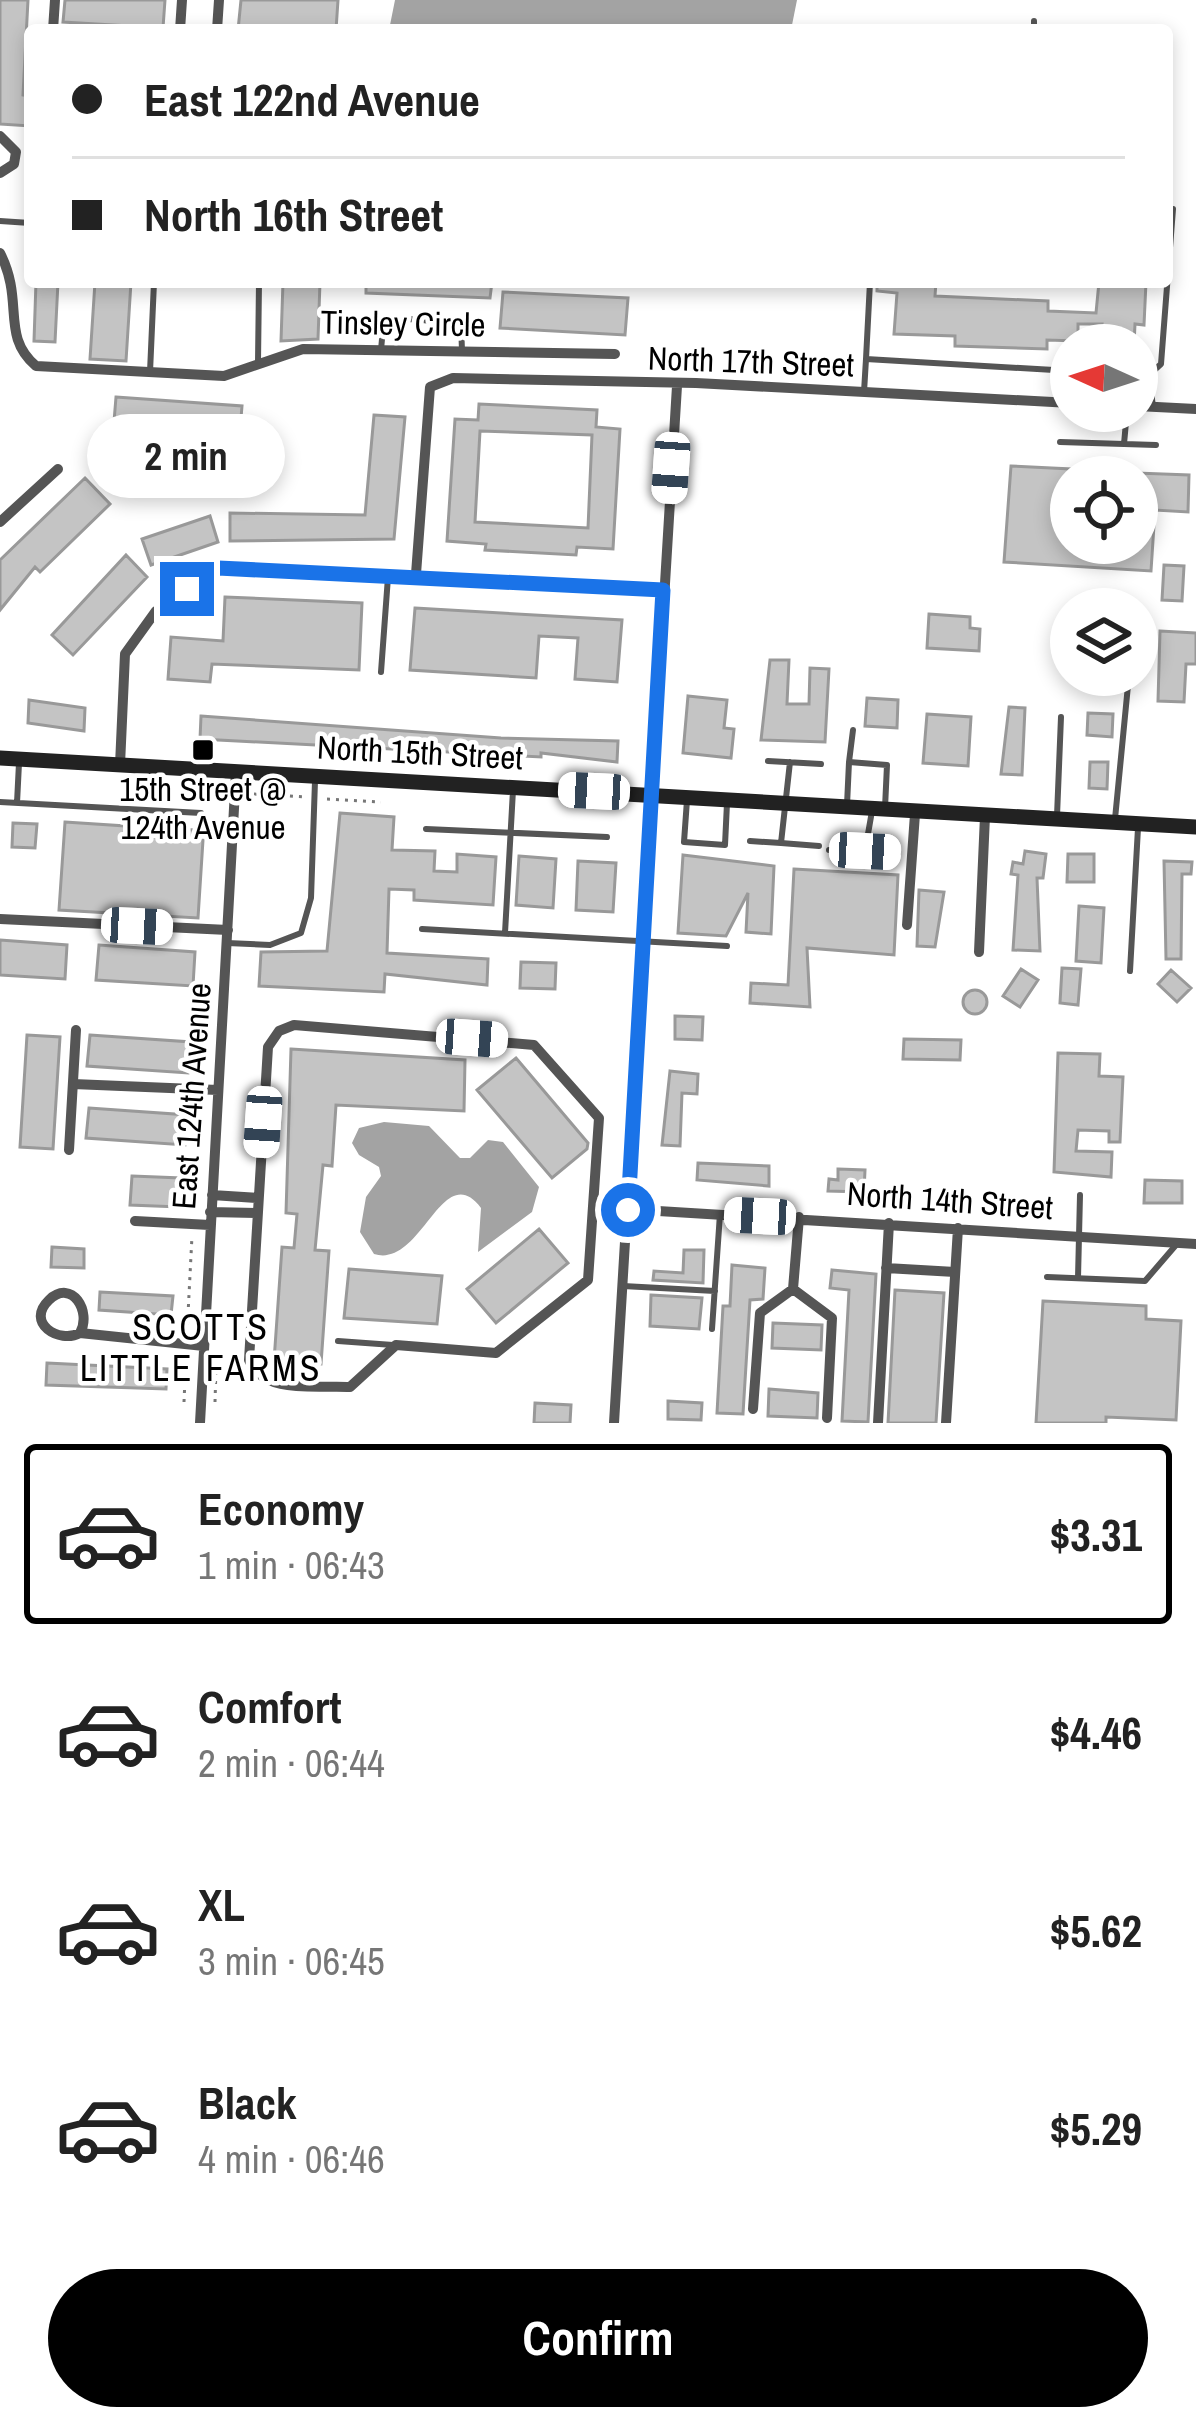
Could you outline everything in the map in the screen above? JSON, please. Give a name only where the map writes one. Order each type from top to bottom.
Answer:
[{"type":"street","points":[[0,136],[16,152],[14,164],[0,173]]},
{"type":"street","name":"Tinsley Circle","points":[[0,253],[13,276],[9,330],[16,353],[36,366],[224,376],[303,349],[616,354]]},
{"type":"street","name":"North 17th Street","points":[[416,574],[430,387],[453,378],[1050,402]]},
{"type":"street","points":[[614,1423],[677,386]]},
{"type":"street","points":[[1158,407],[1196,409]]},
{"type":"street","points":[[0,522],[58,469]]},
{"type":"street","points":[[120,766],[125,655],[156,611],[218,568],[416,574],[663,590]]},
{"type":"street","name":"North 15th Street","points":[[0,758],[1196,827]]},
{"type":"street","name":"East 124th Avenue","points":[[200,1423],[236,772]]},
{"type":"street","points":[[907,925],[915,814]]},
{"type":"street","points":[[979,952],[985,817]]},
{"type":"street","points":[[0,919],[228,936]]},
{"type":"street","points":[[294,1025],[534,1046],[599,1118],[593,1207],[588,1280],[508,1348],[496,1353],[396,1345],[350,1387],[271,1384],[256,1376],[249,1360],[268,1047],[279,1031],[294,1025]]},
{"type":"street","points":[[69,1150],[76,1030]]},
{"type":"street","points":[[73,1084],[218,1090]]},
{"type":"street","points":[[212,1195],[258,1198]]},
{"type":"street","name":"North 14th Street","points":[[593,1207],[1196,1244]]},
{"type":"street","points":[[135,1221],[257,1214]]},
{"type":"street","points":[[753,1409],[760,1313],[793,1289],[800,1217]]},
{"type":"street","points":[[878,1423],[889,1223]]},
{"type":"street","points":[[946,1423],[958,1228]]},
{"type":"street","points":[[886,1268],[955,1272]]},
{"type":"street","points":[[793,1289],[832,1318],[827,1418]]},
{"type":"street","points":[[80,1333],[87,1321],[85,1306],[61,1294],[49,1300],[44,1327],[54,1337],[68,1340],[80,1333],[204,1346]]},
{"type":"lane","points":[[150,372],[154,288]]},
{"type":"lane","points":[[258,365],[259,288]]},
{"type":"lane","points":[[864,392],[870,288]]},
{"type":"lane","points":[[1158,367],[1166,288]]},
{"type":"lane","points":[[381,350],[383,328],[394,318],[461,323],[462,351]]},
{"type":"lane","points":[[866,359],[1050,370]]},
{"type":"lane","points":[[1124,444],[1125,432]]},
{"type":"lane","points":[[1060,442],[1156,446]]},
{"type":"lane","points":[[381,672],[389,573]]},
{"type":"lane","points":[[1115,823],[1127,696]]},
{"type":"lane","points":[[1057,820],[1060,717]]},
{"type":"lane","points":[[847,809],[853,730]]},
{"type":"lane","points":[[17,802],[19,759]]},
{"type":"lane","points":[[768,761],[821,764]]},
{"type":"lane","points":[[781,842],[790,762]]},
{"type":"lane","points":[[849,762],[887,764],[865,851]]},
{"type":"lane","points":[[228,936],[269,945],[301,933],[311,898],[314,776]]},
{"type":"lane","points":[[505,933],[513,787]]},
{"type":"lane","points":[[687,796],[684,842],[725,845],[728,800]]},
{"type":"lane","points":[[0,802],[201,813]]},
{"type":"lane","points":[[1130,971],[1138,824]]},
{"type":"lane","points":[[426,829],[607,837]]},
{"type":"lane","points":[[750,841],[819,846]]},
{"type":"lane","points":[[829,850],[898,853]]},
{"type":"lane","points":[[422,929],[728,946]]},
{"type":"lane","points":[[1078,1278],[1080,1195]]},
{"type":"lane","points":[[712,1329],[720,1214]]},
{"type":"lane","points":[[1047,1277],[1145,1281],[1178,1243]]},
{"type":"lane","points":[[623,1286],[715,1291]]},
{"type":"lane","points":[[338,1341],[396,1345]]},
{"type":"path","points":[[184,1402],[192,1233]]},
{"type":"shaded area","points":[[395,0],[797,0],[792,24],[390,24]]},
{"type":"shaded area","points":[[384,1122],[429,1126],[460,1158],[470,1158],[488,1140],[503,1142],[539,1187],[532,1212],[478,1252],[481,1208],[467,1196],[455,1196],[405,1246],[391,1254],[374,1254],[360,1232],[366,1197],[381,1176],[379,1167],[359,1155],[352,1143],[359,1128]]},
{"type":"building","points":[[0,0],[28,0],[24,126],[0,124]]},
{"type":"building","points":[[65,0],[165,0],[163,24],[63,22]]},
{"type":"building","points":[[241,0],[338,0],[336,24],[239,24]]},
{"type":"building","points":[[36,288],[58,288],[55,342],[34,341]]},
{"type":"building","points":[[95,288],[131,288],[126,361],[90,359]]},
{"type":"building","points":[[283,288],[320,288],[318,339],[281,341]]},
{"type":"building","points":[[366,288],[491,288],[490,298],[366,293]]},
{"type":"building","points":[[877,288],[936,288],[935,296],[1048,301],[1048,311],[1096,313],[1098,288],[1146,288],[1144,324],[1050,324],[1047,349],[955,346],[955,336],[894,334],[897,293]]},
{"type":"building","points":[[503,292],[628,298],[625,335],[500,328]]},
{"type":"building","points":[[116,397],[242,406],[239,442],[113,434]]},
{"type":"building","points":[[479,404],[597,410],[596,427],[620,429],[613,549],[577,547],[576,555],[485,550],[486,544],[447,541],[455,419],[478,420]],"holes":[[[480,431],[592,435],[588,528],[475,522]]]},
{"type":"building","points":[[374,415],[405,417],[394,539],[230,541],[230,513],[365,515]]},
{"type":"building","points":[[1011,466],[1050,468],[1050,564],[1151,564],[1151,571],[1004,562]]},
{"type":"building","points":[[1158,474],[1189,475],[1188,512],[1158,510]]},
{"type":"building","points":[[85,478],[110,504],[40,572],[35,567],[0,610],[0,560]]},
{"type":"building","points":[[210,516],[218,542],[151,565],[142,539]]},
{"type":"building","points":[[126,555],[147,577],[73,655],[52,635]]},
{"type":"building","points":[[1164,565],[1184,566],[1182,601],[1162,600]]},
{"type":"building","points":[[225,597],[362,603],[359,670],[212,664],[210,682],[168,679],[171,637],[223,641]]},
{"type":"building","points":[[415,608],[622,620],[617,682],[575,679],[578,638],[539,636],[536,678],[410,670]]},
{"type":"building","points":[[929,614],[970,617],[970,628],[980,629],[979,651],[927,648]]},
{"type":"building","points":[[1160,631],[1196,633],[1196,664],[1186,664],[1184,702],[1158,701]]},
{"type":"building","points":[[770,660],[789,660],[787,704],[809,704],[810,668],[829,669],[825,742],[761,740]]},
{"type":"building","points":[[688,696],[727,700],[724,728],[734,729],[731,758],[683,753]]},
{"type":"building","points":[[867,698],[898,700],[897,728],[865,726]]},
{"type":"building","points":[[29,700],[85,708],[84,731],[28,723]]},
{"type":"building","points":[[1009,707],[1025,708],[1022,775],[1001,774]]},
{"type":"building","points":[[1088,713],[1113,714],[1112,737],[1087,735]]},
{"type":"building","points":[[927,714],[971,717],[968,766],[923,763]]},
{"type":"building","points":[[201,716],[501,738],[618,741],[617,762],[541,753],[541,757],[200,739]]},
{"type":"building","points":[[1090,762],[1108,762],[1107,789],[1089,788]]},
{"type":"building","points":[[340,813],[394,817],[392,850],[435,851],[434,871],[457,872],[457,854],[496,857],[493,905],[414,900],[414,890],[389,889],[387,953],[488,959],[487,985],[385,974],[384,992],[259,986],[261,952],[327,951]]},
{"type":"building","points":[[65,822],[125,826],[124,835],[153,837],[154,827],[193,830],[193,839],[203,840],[198,918],[59,910]]},
{"type":"building","points":[[13,823],[37,824],[35,848],[12,847]]},
{"type":"building","points":[[1025,851],[1046,854],[1043,878],[1037,878],[1040,951],[1013,950],[1018,875],[1011,874],[1013,862],[1023,864]]},
{"type":"building","points":[[1068,854],[1094,854],[1094,882],[1067,882]]},
{"type":"building","points":[[683,855],[774,866],[771,934],[746,932],[748,893],[726,936],[678,933]]},
{"type":"building","points":[[519,856],[556,859],[553,908],[516,905]]},
{"type":"building","points":[[578,861],[616,863],[613,912],[576,910]]},
{"type":"building","points":[[1164,861],[1192,862],[1191,874],[1182,874],[1181,959],[1166,959]]},
{"type":"building","points":[[794,869],[898,875],[894,955],[807,948],[810,1007],[750,1003],[751,983],[788,985]]},
{"type":"building","points":[[919,890],[944,892],[935,947],[917,946]]},
{"type":"building","points":[[1079,906],[1104,908],[1101,963],[1076,961]]},
{"type":"building","points":[[0,940],[67,945],[65,979],[0,975]]},
{"type":"building","points":[[99,945],[195,952],[193,986],[96,980]]},
{"type":"building","points":[[521,962],[556,963],[555,989],[520,988]]},
{"type":"building","points":[[1062,968],[1081,969],[1078,1005],[1060,1003]]},
{"type":"building","points":[[1021,969],[1038,980],[1020,1007],[1003,996]]},
{"type":"building","points":[[1171,970],[1191,988],[1177,1002],[1158,984]]},
{"type":"building","points":[[975,990],[984,993],[984,1011],[975,1014],[966,1011],[963,1002],[966,993]]},
{"type":"building","points":[[675,1016],[703,1017],[702,1040],[675,1039]]},
{"type":"building","points":[[27,1035],[60,1037],[53,1149],[20,1147]]},
{"type":"building","points":[[90,1035],[191,1042],[188,1073],[87,1066]]},
{"type":"building","points":[[904,1039],[961,1040],[960,1060],[903,1059]]},
{"type":"building","points":[[291,1049],[465,1060],[464,1111],[336,1105],[332,1166],[323,1165],[315,1250],[329,1251],[321,1364],[274,1361],[282,1247],[294,1248],[297,1214],[286,1213]]},
{"type":"building","points":[[1058,1053],[1100,1054],[1099,1076],[1123,1077],[1120,1142],[1109,1142],[1109,1131],[1078,1130],[1076,1151],[1112,1152],[1111,1177],[1054,1172]]},
{"type":"building","points":[[516,1058],[588,1143],[587,1149],[552,1178],[477,1090]]},
{"type":"building","points":[[670,1071],[698,1074],[697,1094],[682,1093],[680,1146],[662,1145]]},
{"type":"building","points":[[89,1108],[188,1115],[185,1145],[86,1138]]},
{"type":"building","points":[[698,1163],[769,1166],[769,1186],[697,1180]]},
{"type":"building","points":[[838,1169],[865,1170],[864,1192],[828,1191],[829,1179],[838,1180]]},
{"type":"building","points":[[132,1176],[181,1178],[179,1207],[130,1205]]},
{"type":"building","points":[[1145,1180],[1182,1181],[1182,1203],[1144,1203]]},
{"type":"building","points":[[539,1229],[568,1263],[496,1323],[467,1289]]},
{"type":"building","points":[[52,1247],[84,1249],[84,1268],[51,1267]]},
{"type":"building","points":[[684,1250],[704,1250],[703,1283],[653,1280],[654,1271],[683,1273]]},
{"type":"building","points":[[732,1265],[765,1268],[763,1299],[750,1300],[743,1414],[717,1413],[723,1306],[730,1306]]},
{"type":"building","points":[[349,1269],[442,1276],[437,1324],[344,1318]]},
{"type":"building","points":[[832,1270],[876,1274],[868,1422],[842,1421],[849,1290],[830,1288]]},
{"type":"building","points":[[895,1290],[944,1293],[936,1423],[888,1423]]},
{"type":"building","points":[[100,1292],[173,1296],[171,1315],[99,1310]]},
{"type":"building","points":[[651,1295],[702,1298],[699,1329],[650,1326]]},
{"type":"building","points":[[1043,1301],[1146,1306],[1146,1319],[1181,1321],[1176,1420],[1106,1417],[1106,1423],[1036,1423]]},
{"type":"building","points":[[773,1323],[822,1325],[821,1350],[772,1348]]},
{"type":"building","points":[[47,1363],[167,1369],[166,1389],[46,1385]]},
{"type":"building","points":[[769,1389],[818,1393],[817,1418],[768,1416]]},
{"type":"building","points":[[668,1401],[702,1403],[701,1420],[668,1419]]},
{"type":"building","points":[[535,1403],[571,1405],[570,1423],[534,1423]]},
{"type":"place","name":"15th Street @ 124th Avenue","points":[[203,750]]},
{"type":"district","name":"SCOTTS LITTLE FARMS","points":[[201,1348]]},
{"type":"route","points":[[187,589],[218,568],[416,574],[663,590],[628,1210]]}]
